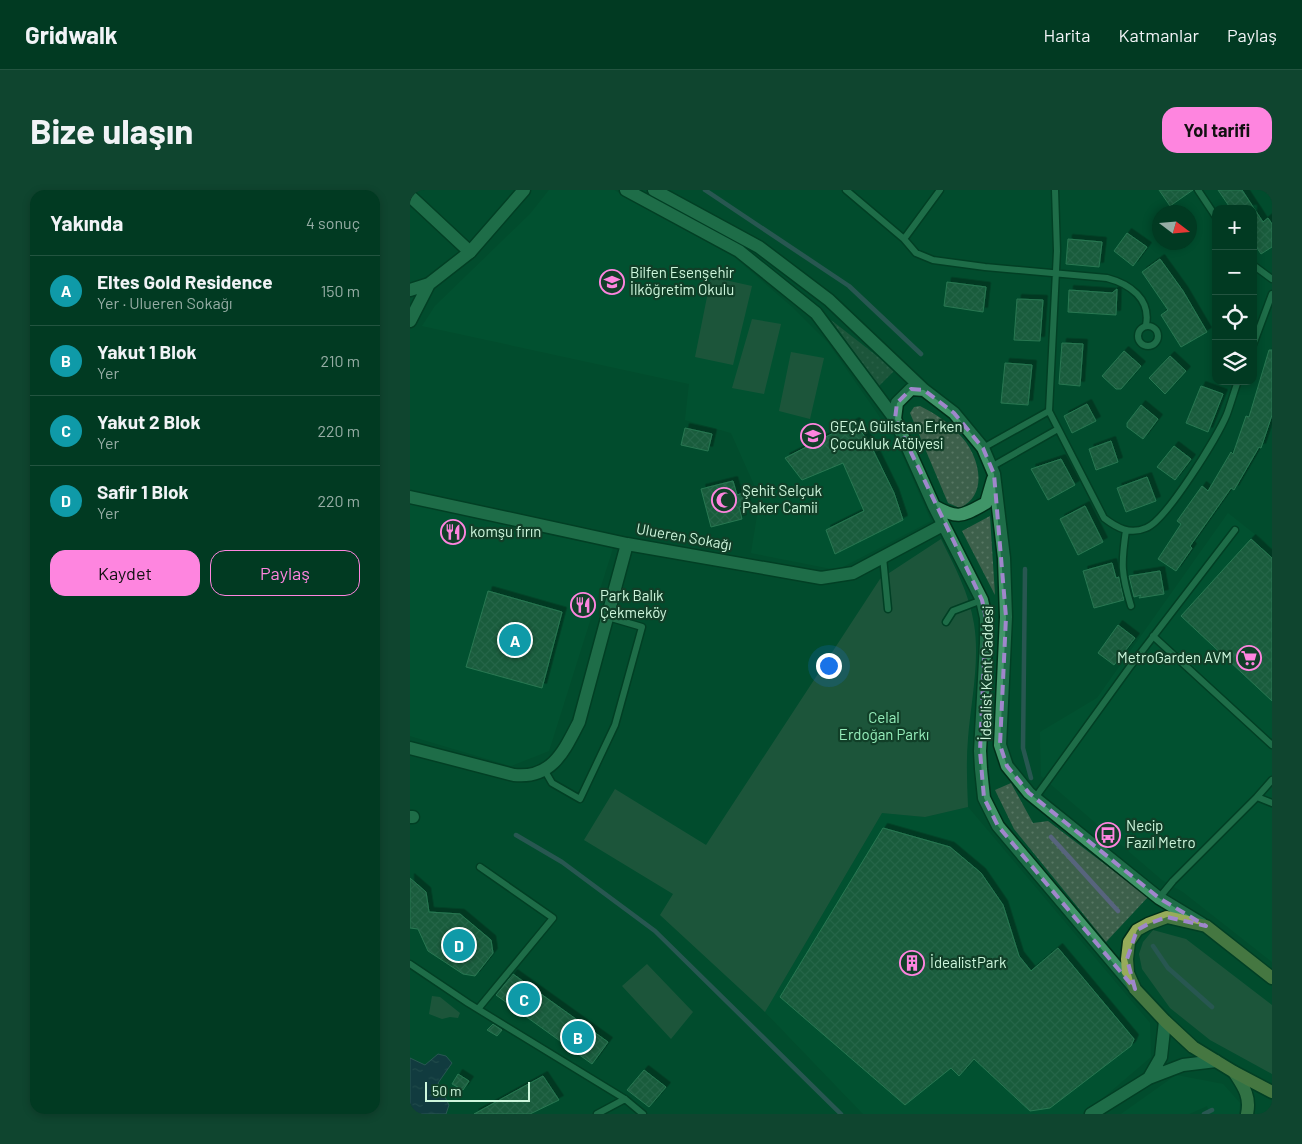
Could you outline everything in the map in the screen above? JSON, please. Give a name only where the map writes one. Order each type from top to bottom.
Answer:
[{"type":"main road","name":"İdealist Kent Caddesi","points":[[1272,978],[1206,926],[1167,917],[1137,930],[1129,942],[1126,959],[1128,973],[1135,989],[1165,1021],[1193,1046],[1234,1072],[1272,1092]]},
{"type":"main road","points":[[1234,1072],[1246,1091],[1247,1114]]},
{"type":"street","points":[[410,290],[429,284],[470,252],[524,190]]},
{"type":"street","name":"İdealist Kent Caddesi","points":[[626,190],[739,251],[816,313],[895,419],[943,525],[982,600],[986,618],[980,751],[984,798],[998,826],[1135,989]]},
{"type":"street","name":"İdealist Kent Caddesi","points":[[654,190],[759,247],[829,300],[924,390],[954,413],[983,448],[992,470],[1004,558],[1006,617],[1000,745],[1007,766],[1029,793],[1159,898],[1206,926]]},
{"type":"street","points":[[410,196],[470,252]]},
{"type":"street","points":[[410,321],[429,284]]},
{"type":"street","points":[[895,419],[897,404],[911,389],[924,390]]},
{"type":"street","points":[[934,506],[950,515],[964,515],[986,503],[992,470]]},
{"type":"street","name":"Ulueren Sokağı","points":[[410,496],[626,544],[822,578],[853,573],[943,525]]},
{"type":"street","points":[[410,748],[514,775],[535,775],[545,771],[559,756],[579,722],[626,544]]},
{"type":"street","points":[[1149,1078],[1161,1057],[1165,1021]]},
{"type":"street","points":[[1091,1114],[1149,1078],[1183,1065],[1216,1061]]},
{"type":"lane","points":[[846,190],[904,238],[916,253],[934,260],[985,267],[1107,278],[1128,286],[1136,292],[1143,301],[1147,313],[1146,325]]},
{"type":"lane","points":[[904,238],[940,190]]},
{"type":"lane","points":[[1056,190],[1057,252],[1049,411],[1104,518],[1115,527],[1126,530],[1146,529],[1162,516],[1198,466],[1227,414],[1237,385]]},
{"type":"lane","points":[[1198,190],[1212,211]]},
{"type":"lane","points":[[1257,268],[1272,279]]},
{"type":"lane","points":[[1255,340],[1272,294]]},
{"type":"lane","points":[[983,448],[1049,411]]},
{"type":"lane","points":[[992,470],[1058,429]]},
{"type":"lane","points":[[1126,530],[1122,572],[1131,606]]},
{"type":"lane","points":[[1036,798],[1154,636],[1235,530]]},
{"type":"lane","points":[[883,557],[888,609]]},
{"type":"lane","points":[[946,622],[952,611],[982,600]]},
{"type":"lane","points":[[545,771],[552,783],[580,799],[616,725],[642,627],[608,617]]},
{"type":"lane","points":[[1154,636],[1272,745]]},
{"type":"lane","points":[[1159,898],[1173,881],[1272,780]]},
{"type":"lane","points":[[1257,797],[1272,803]]},
{"type":"lane","points":[[478,1009],[554,918],[480,867]]},
{"type":"lane","points":[[410,964],[478,1009],[625,1099],[643,1114]]},
{"type":"lane","points":[[597,1114],[625,1099]]},
{"type":"highlighted area","points":[[911,389],[924,390],[954,413],[983,448],[994,474],[1006,617],[1000,745],[1007,766],[1029,793],[1159,898],[1206,926],[1167,917],[1148,924],[1137,930],[1127,959],[1135,989],[998,826],[984,798],[980,751],[986,618],[982,600],[895,419],[897,403]]},
{"type":"shaded area","points":[[549,190],[614,190],[734,257],[792,307],[828,343],[895,439],[931,521],[837,570],[751,553],[760,498],[731,433],[685,420],[689,384],[422,326],[435,306],[530,214]]},
{"type":"shaded area","points":[[410,491],[613,548],[549,751],[511,766],[410,736]]},
{"type":"shaded area","points":[[1228,513],[1272,548],[1272,962],[1183,892],[1162,880],[1041,776],[1040,732],[1097,698]]},
{"type":"shaded area","name":"İdealistPark","points":[[968,807],[1150,1023],[1151,1057],[1084,1114],[863,1114],[765,1012],[882,813],[925,817]]},
{"type":"shaded area","points":[[1176,1075],[1223,1084],[1240,1103],[1239,1114],[1210,1114],[1207,1106],[1189,1114],[1121,1114]]},
{"type":"green space","points":[[711,277],[752,286],[733,365],[695,357]]},
{"type":"green space","points":[[752,319],[781,324],[764,394],[732,388]]},
{"type":"green space","points":[[831,320],[895,370],[879,386]]},
{"type":"green space","points":[[791,352],[824,358],[810,419],[779,411]]},
{"type":"green space","points":[[920,406],[954,429],[965,441],[976,461],[978,483],[976,493],[970,501],[960,508],[948,503],[910,413],[914,407]]},
{"type":"green space","points":[[990,516],[995,595],[962,531]]},
{"type":"green space","name":"Celal Erdoğan Parkı","points":[[941,539],[965,591],[972,613],[976,638],[976,667],[967,747],[968,807],[925,817],[882,813],[765,1012],[660,915],[673,894],[584,840],[615,789],[706,845],[880,579]]},
{"type":"green space","points":[[1011,783],[1033,823],[1048,821],[1148,897],[1106,942],[1014,829],[995,790]]},
{"type":"green space","points":[[1153,930],[1186,939],[1272,1005],[1272,1074],[1210,1040],[1170,1008],[1142,969],[1139,954],[1143,942]]},
{"type":"green space","points":[[647,964],[693,1012],[671,1039],[622,986]]},
{"type":"green space","points":[[432,996],[440,997],[460,1013],[458,1018],[442,1019],[429,1014]]},
{"type":"water","points":[[438,1054],[446,1056],[452,1063],[438,1083],[449,1105],[446,1114],[410,1114],[410,1058],[425,1065]]},
{"type":"building","points":[[1159,190],[1193,190],[1171,205],[1169,205]]},
{"type":"building","points":[[1218,190],[1242,190],[1252,205],[1228,205]]},
{"type":"building","points":[[1257,213],[1263,222],[1268,218],[1272,224],[1272,247],[1261,254],[1257,248]]},
{"type":"building","points":[[1127,233],[1147,247],[1133,266],[1114,251]]},
{"type":"building","points":[[1068,239],[1102,242],[1099,267],[1066,264]]},
{"type":"building","points":[[1160,259],[1183,291],[1207,332],[1181,347],[1161,315],[1168,310],[1142,272]]},
{"type":"building","points":[[947,282],[986,287],[983,312],[944,306]]},
{"type":"building","points":[[1117,289],[1116,315],[1068,312],[1069,290],[1112,293]]},
{"type":"building","points":[[1017,299],[1043,300],[1040,341],[1014,340]]},
{"type":"building","points":[[1062,343],[1083,344],[1080,386],[1059,384]]},
{"type":"building","points":[[1269,350],[1272,350],[1272,415],[1261,448],[1259,447],[1234,490],[1231,488],[1190,546],[1192,548],[1176,571],[1158,559],[1181,524],[1177,521],[1202,486],[1208,491],[1231,452],[1233,454],[1246,416],[1249,417]]},
{"type":"building","points":[[1124,351],[1141,366],[1121,389],[1116,389],[1102,376]]},
{"type":"building","points":[[1170,356],[1186,371],[1165,394],[1149,378]]},
{"type":"building","points":[[1005,363],[1032,365],[1028,405],[1001,403]]},
{"type":"building","points":[[1201,386],[1223,394],[1208,432],[1186,423]]},
{"type":"building","points":[[1087,404],[1096,421],[1072,433],[1064,416]]},
{"type":"building","points":[[1141,405],[1158,419],[1143,439],[1127,427],[1127,423]]},
{"type":"building","name":"GEÇA Gülistan Erken Çocukluk Atölyesi","points":[[855,422],[872,448],[894,493],[903,520],[835,554],[826,530],[864,511],[843,463],[802,480],[785,458]]},
{"type":"building","points":[[685,428],[712,434],[708,451],[681,445]]},
{"type":"building","points":[[1111,441],[1118,462],[1096,470],[1089,449]]},
{"type":"building","points":[[1174,446],[1191,459],[1175,480],[1157,467]]},
{"type":"building","points":[[1061,459],[1075,485],[1048,500],[1031,469]]},
{"type":"building","points":[[1147,477],[1156,501],[1126,512],[1117,488]]},
{"type":"building","name":"Şehit Selçuk Paker Camii","points":[[733,481],[737,495],[743,493],[746,505],[739,507],[742,519],[711,527],[701,489]]},
{"type":"building","points":[[1085,506],[1103,542],[1078,555],[1060,519]]},
{"type":"building","name":"MetroGarden AVM","points":[[1251,539],[1272,558],[1272,701],[1181,616]]},
{"type":"building","points":[[1112,563],[1116,578],[1119,577],[1124,600],[1094,608],[1083,571]]},
{"type":"building","points":[[1160,571],[1164,594],[1134,597],[1129,576]]},
{"type":"building","points":[[488,591],[562,612],[542,688],[466,667]]},
{"type":"building","points":[[1118,625],[1135,638],[1114,665],[1098,653]]},
{"type":"building","name":"İdealistPark","points":[[883,828],[950,847],[981,873],[1003,905],[1019,956],[1031,971],[1058,948],[1134,1039],[1131,1046],[1050,1108],[1030,1111],[974,1059],[959,1076],[951,1068],[905,1105],[780,997]]},
{"type":"building","points":[[410,878],[426,892],[429,912],[460,914],[491,940],[493,953],[475,976],[463,974],[428,951],[418,929],[410,928]]},
{"type":"building","points":[[513,974],[608,1042],[592,1064],[496,995]]},
{"type":"building","points":[[493,1024],[502,1030],[497,1036],[487,1030]]},
{"type":"building","points":[[644,1070],[666,1087],[649,1107],[627,1090]]},
{"type":"building","points":[[458,1074],[469,1081],[463,1090],[452,1084]]},
{"type":"building","points":[[543,1076],[559,1100],[530,1114],[474,1114]]},
{"type":"waterway","points":[[705,190],[849,286],[921,354]]},
{"type":"waterway","points":[[1025,569],[1023,748],[1031,778]]},
{"type":"waterway","points":[[516,835],[562,862],[655,931],[841,1114]]},
{"type":"waterway","points":[[1051,837],[1118,911]]},
{"type":"waterway","points":[[1153,946],[1168,968],[1212,1007]]},
{"type":"waterway","points":[[1204,1114],[1212,1110]]},
{"type":"place","name":"Bilfen Esenşehir İlköğretim Okulu","points":[[612,282]]},
{"type":"place","name":"GEÇA Gülistan Erken Çocukluk Atölyesi","points":[[813,436]]},
{"type":"place","name":"Şehit Selçuk Paker Camii","points":[[724,500]]},
{"type":"place","name":"komşu fırın","points":[[453,532]]},
{"type":"place","name":"Park Balık Çekmeköy","points":[[583,605]]},
{"type":"place","name":"Eltes Gold Residence","points":[[515,640]]},
{"type":"place","name":"MetroGarden AVM","points":[[1249,658]]},
{"type":"place","name":"Necip Fazıl Metro","points":[[1108,835]]},
{"type":"place","name":"Safir 1 Blok","points":[[459,945]]},
{"type":"place","name":"İdealistPark","points":[[912,963]]},
{"type":"place","name":"Yakut 2 Blok","points":[[524,999]]},
{"type":"place","name":"Yakut 1 Blok","points":[[578,1037]]}]
